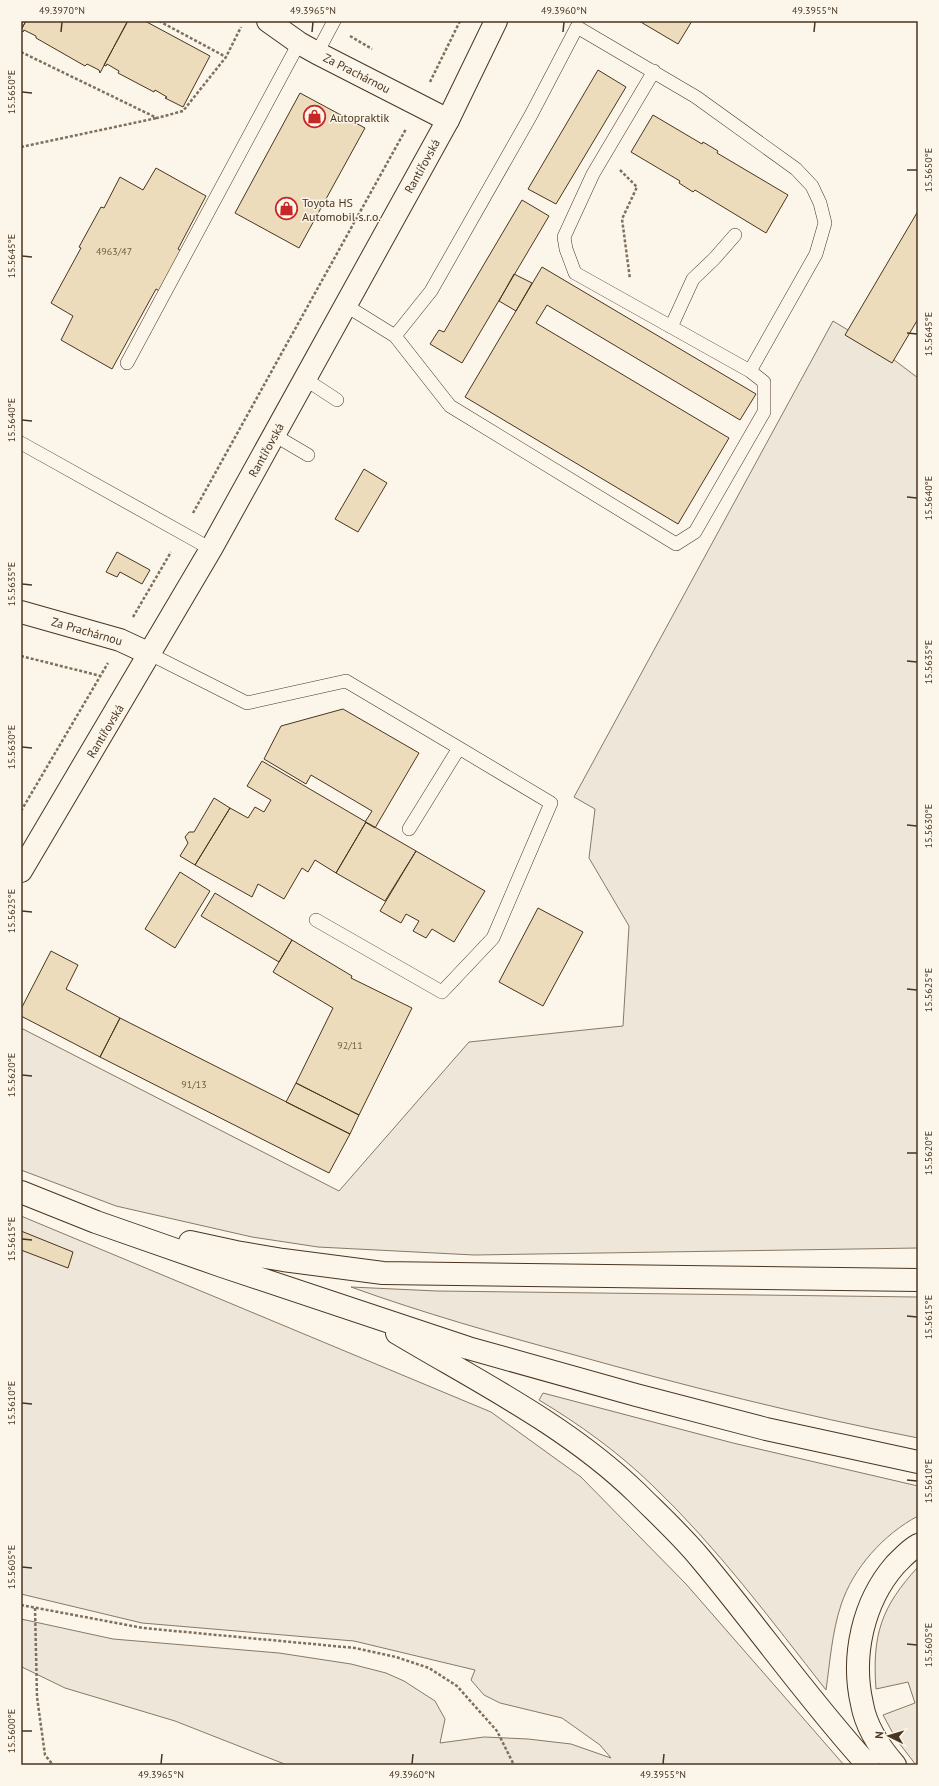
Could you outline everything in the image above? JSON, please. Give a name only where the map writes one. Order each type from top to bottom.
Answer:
[{"type":"main road","name":"Za Prachárnou","points":[[268,21],[308,48],[448,120]]},
{"type":"main road","name":"Rantířovská","points":[[24,861],[150,654],[211,549],[448,120],[496,21]]},
{"type":"main road","name":"Za Prachárnou","points":[[21,612],[120,640],[150,654]]},
{"type":"main road","points":[[21,1192],[96,1222],[222,1266],[468,1348],[636,1395],[766,1429],[918,1462]]},
{"type":"main road","points":[[96,1222],[236,1252],[304,1263],[383,1273],[918,1280]]},
{"type":"main road","points":[[359,1312],[490,1388],[571,1439],[636,1492],[699,1556],[836,1731],[868,1765]]},
{"type":"main road","points":[[895,1765],[876,1739],[868,1725],[862,1705],[859,1686],[860,1639],[864,1619],[873,1597],[884,1578],[899,1561],[918,1545]]},
{"type":"lane","points":[[127,364],[308,48],[334,21]]},
{"type":"lane","points":[[395,336],[431,291],[531,115],[577,27],[696,97],[796,169],[812,186],[820,203],[825,223],[816,254],[750,371]]},
{"type":"lane","points":[[345,305],[395,336],[450,406],[676,544],[695,532],[764,412],[764,382],[750,371],[575,273],[566,249],[564,237],[593,174],[654,71]]},
{"type":"lane","points":[[671,327],[693,279],[714,259],[735,235]]},
{"type":"lane","points":[[305,379],[337,400]]},
{"type":"lane","points":[[274,435],[308,455]]},
{"type":"lane","points":[[21,443],[211,549]]},
{"type":"lane","points":[[150,654],[247,703],[346,682],[550,803],[492,938],[442,992],[316,920]]},
{"type":"lane","points":[[409,829],[459,748]]},
{"type":"path","points":[[159,21],[226,57]]},
{"type":"path","points":[[21,147],[183,111],[226,57],[244,21]]},
{"type":"path","points":[[21,811],[101,676],[120,640],[182,533],[420,105],[460,21]]},
{"type":"path","points":[[21,52],[157,118]]},
{"type":"path","points":[[605,155],[636,187],[622,219],[628,254],[633,306]]},
{"type":"path","points":[[21,656],[101,676]]},
{"type":"path","points":[[21,1605],[143,1628],[355,1648],[396,1657],[429,1668],[457,1686],[497,1732],[514,1765]]},
{"type":"path","points":[[35,1608],[37,1697],[45,1755],[53,1765]]},
{"type":"shaded area","points":[[833,321],[881,350],[918,378],[918,1248],[474,1255],[318,1247],[252,1237],[116,1206],[21,1170],[21,1028],[339,1191],[469,1042],[623,1026],[629,926],[589,858],[595,809],[574,797]]},
{"type":"shaded area","points":[[21,1216],[491,1412],[581,1477],[686,1584],[844,1765],[287,1765],[175,1721],[65,1688],[21,1666],[21,1619],[113,1639],[279,1653],[351,1664],[386,1673],[404,1681],[435,1701],[445,1719],[440,1743],[484,1737],[528,1739],[571,1744],[611,1758],[600,1745],[562,1718],[500,1703],[484,1695],[471,1680],[475,1670],[354,1641],[142,1623],[21,1594]]},
{"type":"shaded area","points":[[351,1287],[437,1291],[918,1297],[918,1438],[787,1410],[657,1377],[460,1323]]},
{"type":"shaded area","points":[[543,1393],[733,1443],[918,1486],[918,1516],[893,1532],[871,1553],[853,1578],[846,1591],[835,1626],[826,1690],[743,1584],[699,1533],[652,1485],[612,1450],[569,1419],[539,1400]]},
{"type":"shaded area","points":[[918,1567],[918,1765],[916,1765],[896,1739],[883,1715],[915,1703],[908,1682],[876,1689],[875,1670],[878,1637],[887,1609],[895,1595]]},
{"type":"building","points":[[21,21],[26,21],[21,30],[22,26]]},
{"type":"building","points":[[26,21],[127,22],[100,73],[99,70],[87,64],[85,66],[36,38],[36,36],[24,30],[23,32],[21,30]]},
{"type":"building","points":[[128,21],[145,21],[210,56],[183,107],[165,98],[167,97],[155,90],[154,92],[118,73],[119,71],[107,64],[106,66],[104,65]]},
{"type":"building","points":[[639,21],[692,21],[678,44]]},
{"type":"building","points":[[598,70],[626,87],[556,204],[528,189]]},
{"type":"building","points":[[300,93],[365,128],[299,248],[235,213]]},
{"type":"building","points":[[653,115],[702,144],[703,142],[718,151],[717,153],[788,195],[766,233],[695,190],[693,192],[679,183],[680,181],[631,152]]},
{"type":"building","points":[[156,168],[206,196],[178,249],[183,252],[161,292],[156,289],[112,369],[61,340],[73,316],[51,303],[81,248],[79,247],[101,207],[104,208],[120,177],[143,190]]},
{"type":"building","points":[[522,200],[549,216],[462,363],[430,344],[439,330],[444,332]]},
{"type":"building","points":[[918,211],[918,319],[892,363],[845,335]]},
{"type":"building","points":[[542,267],[756,394],[740,420],[547,305],[536,323],[729,438],[678,524],[465,397]]},
{"type":"building","points":[[514,274],[532,283],[516,311],[499,301]]},
{"type":"building","points":[[364,469],[387,483],[358,532],[335,519]]},
{"type":"building","points":[[117,552],[150,570],[142,584],[120,572],[117,577],[106,572]]},
{"type":"building","points":[[343,709],[419,753],[375,828],[365,822],[372,811],[311,775],[306,784],[264,759],[281,726]]},
{"type":"building","points":[[262,761],[366,822],[336,873],[315,860],[308,872],[302,868],[284,899],[258,884],[252,897],[195,865],[230,808],[248,818],[255,807],[264,812],[271,800],[247,786]]},
{"type":"building","points":[[214,798],[230,808],[195,865],[180,856],[188,843],[185,837],[189,832],[194,832]]},
{"type":"building","points":[[366,822],[416,851],[385,901],[336,873]]},
{"type":"building","points":[[416,851],[485,891],[454,942],[432,929],[426,938],[413,931],[419,921],[406,914],[401,923],[380,911]]},
{"type":"building","points":[[180,872],[210,891],[175,948],[145,929]]},
{"type":"building","points":[[215,893],[292,940],[279,962],[201,916]]},
{"type":"building","points":[[538,908],[583,932],[543,1006],[499,982]]},
{"type":"building","points":[[292,940],[352,976],[351,978],[412,1008],[359,1115],[296,1083],[333,1008],[273,972]]},
{"type":"building","points":[[51,951],[78,965],[66,989],[120,1018],[100,1057],[21,1016],[21,1009]]},
{"type":"building","points":[[120,1018],[350,1134],[329,1173],[100,1057]]},
{"type":"building","points":[[296,1083],[359,1115],[350,1134],[286,1102]]},
{"type":"building","points":[[21,1231],[73,1252],[68,1268],[21,1250]]},
{"type":"place","name":"Autopraktik","points":[[314,117]]},
{"type":"place","name":"Toyota HS Automobil s.r.o.","points":[[287,209]]}]
